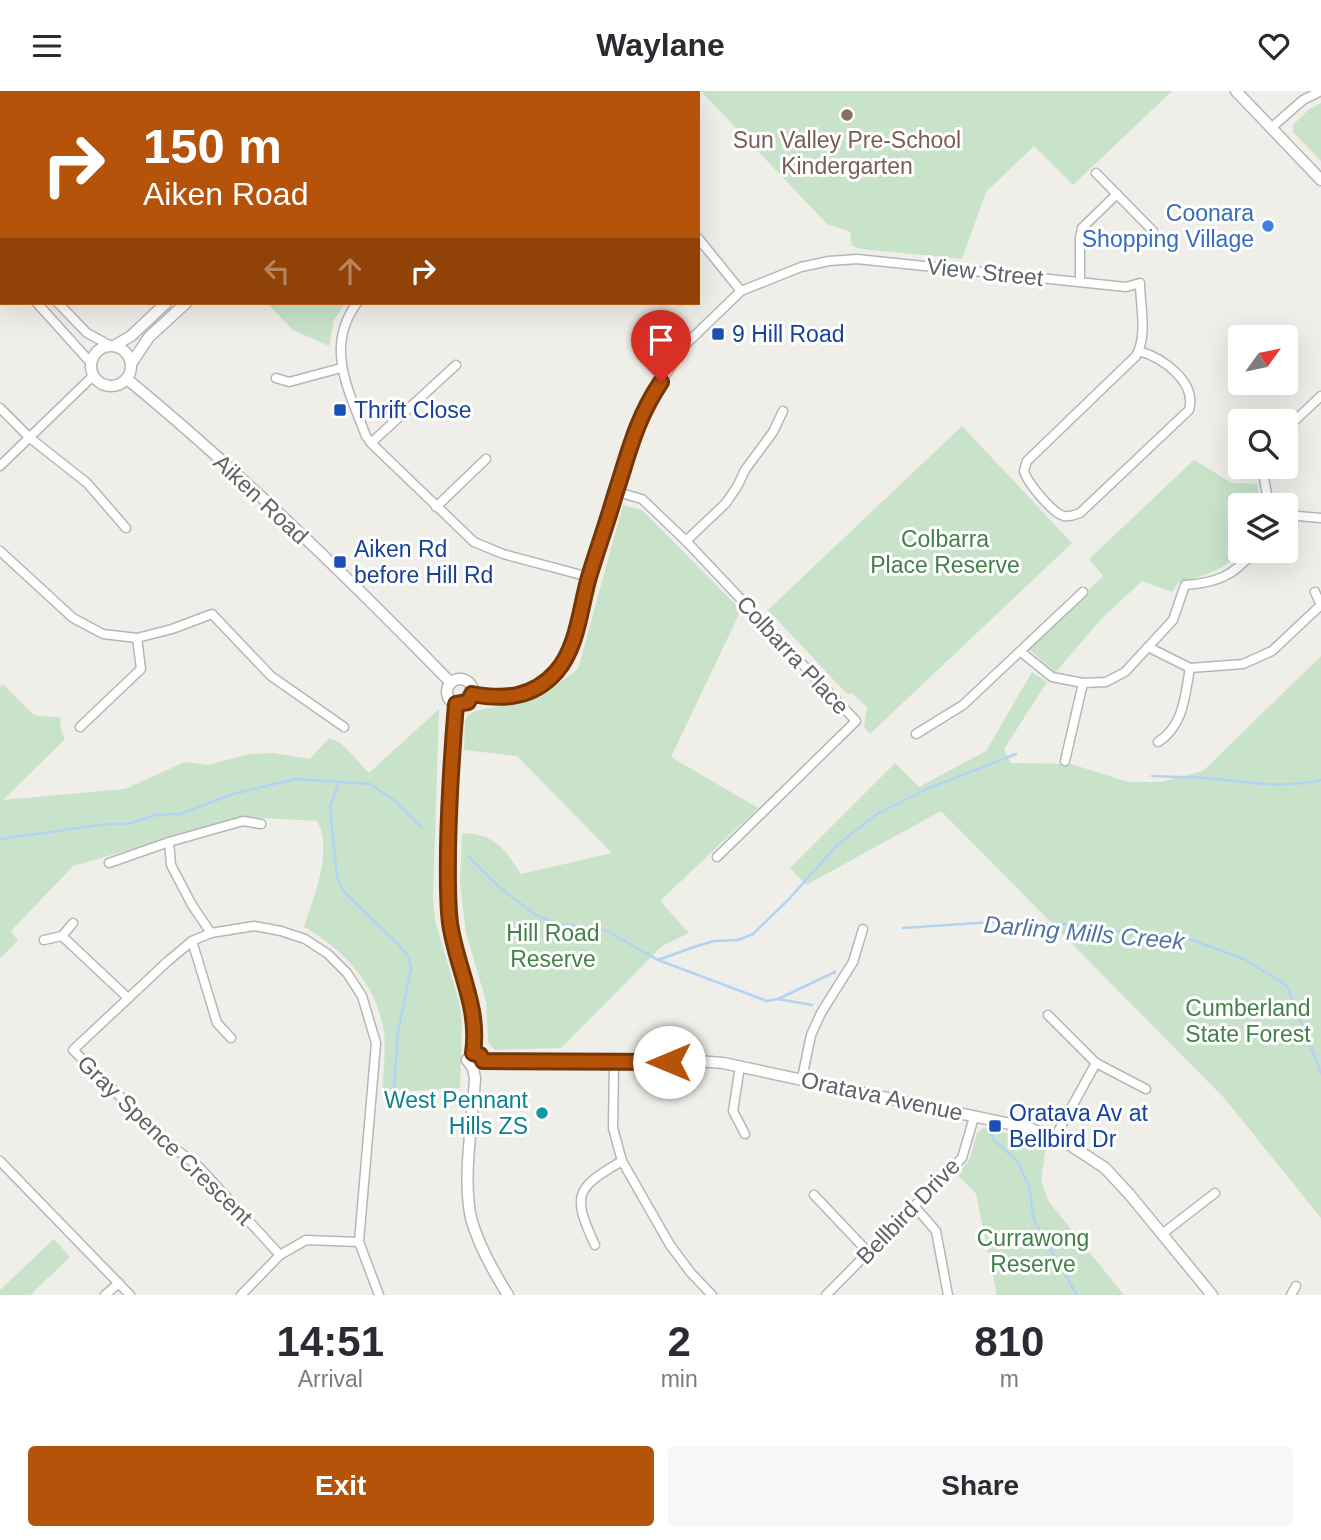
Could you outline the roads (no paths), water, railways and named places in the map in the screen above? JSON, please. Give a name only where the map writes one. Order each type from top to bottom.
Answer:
[{"type":"street","points":[[1236,91],[1321,180]]},
{"type":"street","points":[[1271,128],[1303,100],[1321,91]]},
{"type":"street","points":[[1096,173],[1153,231]]},
{"type":"street","points":[[1080,282],[1082,228],[1117,194]]},
{"type":"street","points":[[472,694],[502,698],[522,695],[554,674],[569,652],[628,447],[648,401],[686,344],[741,291],[700,240]]},
{"type":"street","name":"View Street","points":[[741,291],[801,267],[829,261],[870,261],[1126,287],[1140,283],[1142,319],[1139,351]]},
{"type":"street","points":[[39,305],[90,363],[97,382],[109,387],[127,379],[131,364],[149,337],[184,305]]},
{"type":"street","points":[[60,305],[87,333],[125,352],[131,364]]},
{"type":"street","points":[[90,363],[97,351],[131,336],[164,305]]},
{"type":"street","points":[[356,305],[340,342],[341,368],[371,443],[474,542],[503,554],[589,577]]},
{"type":"street","points":[[1139,351],[1150,354],[1186,382],[1192,400],[1189,410],[1080,513],[1059,515],[1026,478],[1024,471],[1027,461],[1139,351]]},
{"type":"street","points":[[371,443],[456,365]]},
{"type":"street","points":[[276,378],[289,382],[341,368]]},
{"type":"street","points":[[0,466],[93,376]]},
{"type":"street","name":"Aiken Road","points":[[127,379],[175,419],[290,526],[451,683]]},
{"type":"street","points":[[1298,418],[1321,397]]},
{"type":"street","points":[[0,408],[30,438],[88,482],[126,528]]},
{"type":"street","points":[[686,541],[726,503],[744,470],[773,432],[783,411]]},
{"type":"street","points":[[436,507],[486,459]]},
{"type":"street","name":"Colbarra Place","points":[[617,492],[642,499],[686,541],[856,721],[717,857]]},
{"type":"street","points":[[1298,516],[1321,518]]},
{"type":"street","points":[[0,551],[73,618],[103,634],[137,638],[212,614],[271,676],[344,727]]},
{"type":"street","points":[[1021,652],[1052,677],[1083,683],[1106,682],[1125,671],[1173,620],[1185,585],[1217,580],[1244,563]]},
{"type":"street","points":[[916,734],[963,705],[1083,592]]},
{"type":"street","points":[[1148,647],[1190,667],[1243,664],[1272,651],[1321,605],[1315,592]]},
{"type":"street","points":[[80,727],[141,669],[137,638]]},
{"type":"street","points":[[1158,742],[1167,737],[1178,723],[1190,667]]},
{"type":"street","points":[[456,704],[468,702],[472,694],[467,681],[458,680],[451,683],[447,694],[456,704],[449,793],[448,901],[453,941],[470,993],[473,1013],[473,1053],[467,1060],[473,1068],[474,1104],[469,1177],[471,1216],[484,1251],[508,1295]]},
{"type":"street","points":[[1065,761],[1083,683]]},
{"type":"street","points":[[109,863],[243,821],[261,824]]},
{"type":"street","points":[[169,842],[172,865],[192,905],[211,933]]},
{"type":"street","points":[[44,940],[62,936],[73,923]]},
{"type":"street","name":"Gray Spence Crescent","points":[[280,1255],[199,1167],[164,1140],[73,1050],[192,941],[211,933],[254,926],[305,939],[328,954],[347,973],[362,996],[376,1043],[359,1242]]},
{"type":"street","points":[[802,1078],[811,1035],[821,1013],[853,962],[863,929]]},
{"type":"street","points":[[62,936],[128,998]]},
{"type":"street","points":[[192,941],[217,1023],[231,1038]]},
{"type":"street","points":[[1048,1015],[1096,1063],[1146,1089]]},
{"type":"street","points":[[473,1053],[480,1055],[483,1061],[480,1067],[473,1068]]},
{"type":"street","name":"Oratava Avenue","points":[[483,1061],[697,1061],[740,1066],[1029,1128],[1055,1137],[1085,1153],[1104,1168],[1163,1234],[1212,1295]]},
{"type":"street","points":[[614,1062],[613,1128],[622,1161],[670,1245],[712,1295]]},
{"type":"street","points":[[1055,1137],[1096,1063]]},
{"type":"street","points":[[740,1066],[733,1111],[745,1134]]},
{"type":"street","name":"Bellbird Drive","points":[[826,1295],[962,1159],[974,1117]]},
{"type":"street","points":[[0,1161],[130,1295]]},
{"type":"street","points":[[595,1245],[583,1220],[581,1200],[587,1183],[622,1161]]},
{"type":"street","points":[[1163,1234],[1215,1193]]},
{"type":"street","points":[[814,1195],[869,1253]]},
{"type":"street","points":[[915,1207],[936,1231],[948,1295]]},
{"type":"street","points":[[241,1295],[280,1255],[306,1240],[359,1242],[379,1295]]},
{"type":"street","points":[[105,1295],[119,1283]]},
{"type":"street","points":[[1291,1295],[1296,1286]]},
{"type":"waterway","points":[[658,960],[714,941],[738,940],[753,934],[789,899],[837,845],[877,814],[927,789],[1016,754]]},
{"type":"waterway","points":[[1152,776],[1278,784],[1321,780]]},
{"type":"waterway","name":"Darling Mills Creek","points":[[0,839],[107,824],[128,824],[156,815],[180,814],[233,794],[295,779],[370,784],[395,801],[422,828]]},
{"type":"waterway","points":[[339,782],[330,807],[337,877],[344,892],[408,956],[411,969],[398,1031],[394,1089]]},
{"type":"waterway","name":"Darling Mills Creek","points":[[468,856],[498,886],[534,914],[558,924],[605,930],[658,960],[767,1001],[778,999],[835,972]]},
{"type":"waterway","name":"Darling Mills Creek","points":[[903,928],[993,922],[1076,925],[1143,935],[1178,935],[1244,959],[1287,986],[1321,1073]]},
{"type":"waterway","points":[[778,999],[812,1005]]},
{"type":"waterway","points":[[991,1133],[994,1140],[1017,1161],[1029,1186],[1034,1220],[1077,1295]]},
{"type":"place","name":"Sun Valley Pre-School Kindergarten","points":[[847,115]]},
{"type":"place","name":"Coonara Shopping Village","points":[[1268,226]]},
{"type":"place","name":"9 Hill Road","points":[[718,334]]},
{"type":"place","name":"Thrift Close","points":[[340,410]]},
{"type":"place","name":"Aiken Rd before Hill Rd","points":[[340,562]]},
{"type":"place","name":"West Pennant Hills ZS","points":[[542,1113]]},
{"type":"place","name":"Oratava Av at Bellbird Dr","points":[[995,1126]]},
{"type":"park label","name":"Colbarra Place Reserve","points":[[945,552]]},
{"type":"park label","name":"Hill Road Reserve","points":[[553,946]]},
{"type":"park label","name":"Cumberland State Forest","points":[[1248,1021]]},
{"type":"park label","name":"Currawong Reserve","points":[[1033,1251]]}]
